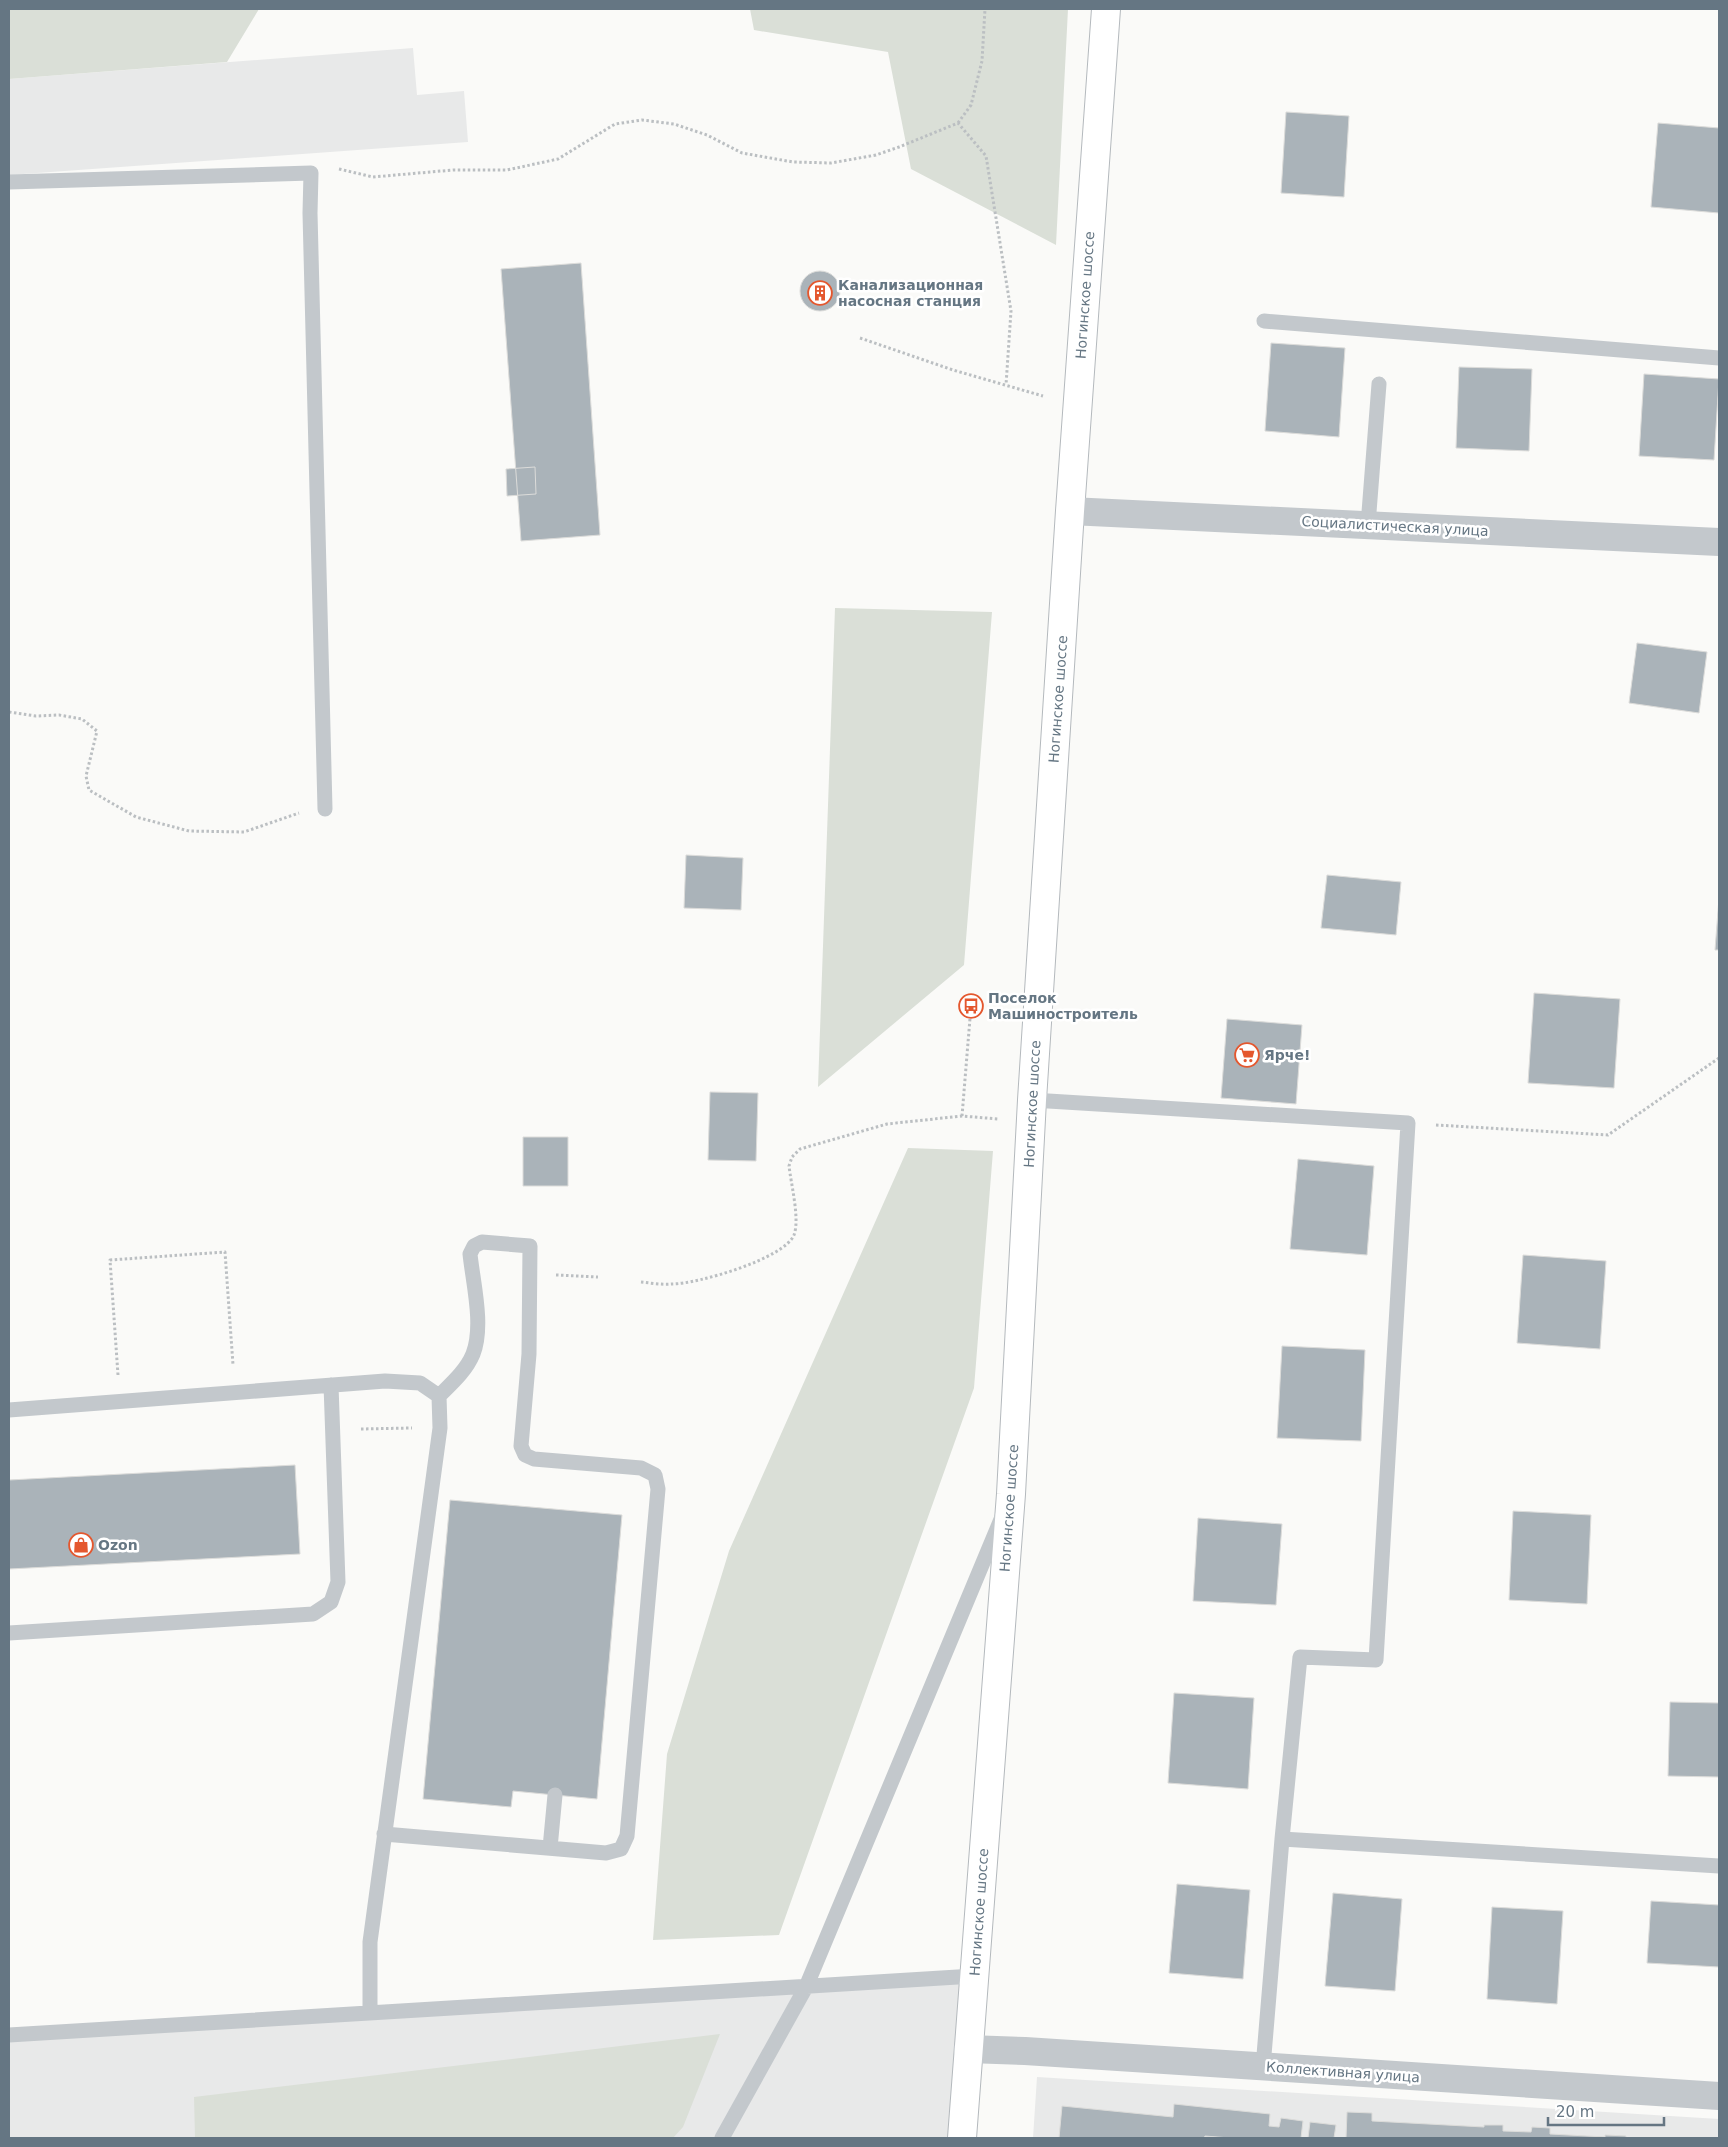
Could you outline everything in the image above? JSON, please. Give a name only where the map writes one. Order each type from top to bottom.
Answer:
[{"type":"highway","name":"Ногинское шоссе","points":[[962,2138],[1011,1494],[1032,1111],[1070,511],[1106,9]]},
{"type":"street","name":"Социалистическая улица","points":[[1070,511],[1719,542]]},
{"type":"street","name":"Коллективная улица","points":[[968,2049],[1025,2051],[1719,2096]]},
{"type":"lane","points":[[9,182],[311,173],[310,213],[325,809]]},
{"type":"lane","points":[[1264,321],[1719,358]]},
{"type":"lane","points":[[1368,525],[1379,384]]},
{"type":"lane","points":[[1032,1111],[1408,1123],[1376,1660],[1300,1657],[1263,2067]]},
{"type":"lane","points":[[370,2013],[370,1942],[384,1834],[440,1428],[439,1396],[459,1376],[473,1354],[478,1326],[470,1254],[474,1246],[482,1242],[530,1246],[529,1354],[521,1446],[525,1454],[534,1459],[641,1468],[655,1475],[658,1489],[627,1836],[621,1849],[606,1853],[384,1834]]},
{"type":"lane","points":[[9,1410],[385,1381],[420,1383],[439,1396]]},
{"type":"lane","points":[[9,1633],[313,1614],[331,1602],[338,1582],[332,1385]]},
{"type":"lane","points":[[722,2138],[806,1987],[1011,1494]]},
{"type":"lane","points":[[550,1848],[555,1794]]},
{"type":"lane","points":[[1282,1840],[1719,1866]]},
{"type":"lane","points":[[9,2035],[974,1976]]},
{"type":"path","points":[[311,173],[338,169],[373,177],[453,170],[507,170],[558,159],[615,124],[642,120],[674,124],[708,135],[742,152],[793,162],[831,163],[876,154],[899,147],[958,123],[971,104],[982,61],[985,9]]},
{"type":"path","points":[[958,123],[986,156],[1011,311],[1006,385]]},
{"type":"path","points":[[860,338],[953,370],[1077,406]]},
{"type":"path","points":[[9,712],[36,716],[59,715],[82,719],[97,731],[86,776],[89,790],[136,818],[189,831],[244,832],[269,825],[295,814],[325,809]]},
{"type":"path","points":[[962,1116],[971,1006]]},
{"type":"path","points":[[1408,1123],[1608,1134],[1719,1058]]},
{"type":"path","points":[[641,1282],[672,1284],[704,1280],[754,1263],[786,1245],[794,1237],[796,1225],[789,1166],[792,1157],[800,1149],[887,1124],[1032,1111]]},
{"type":"path","points":[[120,1402],[110,1260],[120,1259],[225,1252],[234,1393]]},
{"type":"path","points":[[554,1275],[598,1278]]},
{"type":"path","points":[[333,1428],[413,1428]]},
{"type":"shaded area","points":[[9,9],[259,9],[227,62],[9,79]]},
{"type":"shaded area","points":[[750,9],[1068,9],[1056,245],[911,169],[888,52],[754,30]]},
{"type":"shaded area","points":[[413,48],[417,95],[464,91],[468,142],[9,175],[9,79]]},
{"type":"shaded area","points":[[835,608],[992,612],[964,965],[818,1087]]},
{"type":"shaded area","points":[[908,1148],[993,1151],[974,1388],[779,1935],[653,1940],[667,1754],[729,1551]]},
{"type":"shaded area","points":[[974,1976],[961,2138],[9,2138],[9,2035]]},
{"type":"shaded area","points":[[720,2034],[683,2127],[673,2138],[195,2138],[194,2097]]},
{"type":"shaded area","points":[[1037,2077],[1719,2119],[1719,2138],[1033,2138]]},
{"type":"building","points":[[1286,112],[1349,116],[1344,197],[1281,193]]},
{"type":"building","points":[[1658,123],[1719,128],[1719,213],[1651,207]]},
{"type":"building","points":[[581,263],[600,535],[521,541],[501,269]]},
{"type":"building","name":"Канализационная насосная станция","points":[[824,271],[831,274],[837,280],[840,291],[839,299],[831,308],[824,311],[816,311],[809,308],[801,299],[800,287],[803,280],[812,272]]},
{"type":"building","points":[[1271,343],[1345,348],[1339,437],[1265,431]]},
{"type":"building","points":[[1459,367],[1532,369],[1529,451],[1456,448]]},
{"type":"building","points":[[1644,374],[1719,379],[1714,460],[1639,456]]},
{"type":"building","points":[[535,467],[536,494],[507,496],[506,469]]},
{"type":"building","points":[[1637,643],[1707,652],[1699,713],[1629,703]]},
{"type":"building","points":[[686,855],[743,858],[741,910],[684,908]]},
{"type":"building","points":[[1327,875],[1401,882],[1396,935],[1321,928]]},
{"type":"building","points":[[1719,898],[1719,950],[1715,950]]},
{"type":"building","points":[[1534,993],[1620,999],[1614,1088],[1528,1083]]},
{"type":"building","points":[[1227,1019],[1302,1025],[1296,1104],[1221,1098]]},
{"type":"building","points":[[710,1092],[758,1093],[756,1161],[708,1160]]},
{"type":"building","points":[[523,1137],[568,1137],[568,1186],[523,1186]]},
{"type":"building","points":[[1298,1159],[1374,1166],[1367,1255],[1290,1249]]},
{"type":"building","points":[[1523,1255],[1606,1261],[1600,1349],[1517,1343]]},
{"type":"building","points":[[1282,1346],[1365,1350],[1361,1441],[1277,1438]]},
{"type":"building","points":[[295,1465],[300,1554],[9,1569],[9,1480]]},
{"type":"building","points":[[450,1500],[622,1515],[597,1799],[513,1791],[511,1807],[423,1799]]},
{"type":"building","points":[[1513,1511],[1591,1515],[1587,1604],[1509,1600]]},
{"type":"building","points":[[1198,1518],[1282,1524],[1276,1605],[1193,1601]]},
{"type":"building","points":[[1174,1693],[1254,1698],[1248,1789],[1168,1783]]},
{"type":"building","points":[[1670,1702],[1719,1703],[1719,1777],[1668,1776]]},
{"type":"building","points":[[1177,1884],[1250,1890],[1243,1979],[1169,1973]]},
{"type":"building","points":[[1333,1893],[1402,1899],[1395,1991],[1325,1986]]},
{"type":"building","points":[[1651,1901],[1719,1905],[1719,1967],[1647,1963]]},
{"type":"building","points":[[1492,1907],[1563,1911],[1557,2004],[1487,1999]]},
{"type":"building","points":[[1174,2104],[1270,2114],[1269,2126],[1279,2127],[1281,2118],[1303,2121],[1301,2138],[1205,2136],[1204,2138],[1059,2138],[1062,2106],[1173,2117]]},
{"type":"building","points":[[1347,2112],[1372,2113],[1372,2121],[1484,2127],[1484,2125],[1503,2125],[1503,2131],[1531,2132],[1532,2127],[1550,2128],[1550,2134],[1605,2137],[1605,2135],[1626,2136],[1626,2138],[1346,2138]]},
{"type":"building","points":[[1310,2122],[1336,2125],[1334,2138],[1308,2138]]},
{"type":"place","name":"Канализационная насосная станция","points":[[820,293]]},
{"type":"place","name":"Поселок Машиностроитель","points":[[971,1006]]},
{"type":"place","name":"Ярче!","points":[[1247,1055]]},
{"type":"place","name":"Ozon","points":[[81,1545]]}]
